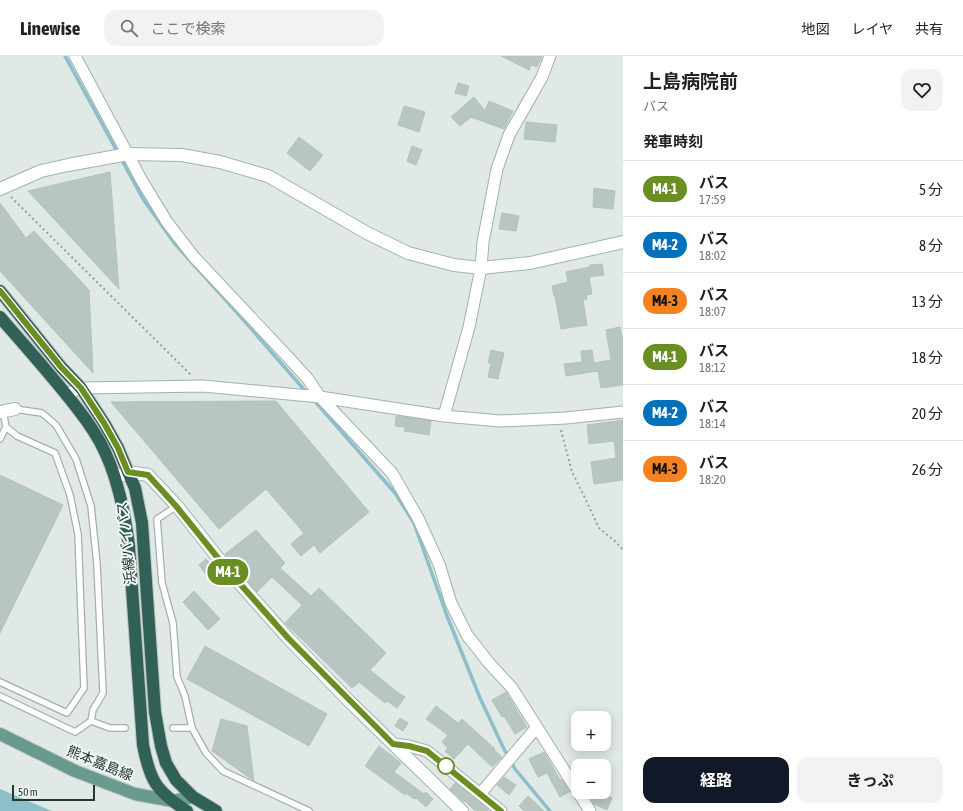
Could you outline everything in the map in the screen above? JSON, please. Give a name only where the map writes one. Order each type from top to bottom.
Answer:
[{"type":"highway","name":"浜線バイパス","points":[[0,292],[61,367],[81,388],[104,423],[118,448],[135,488],[142,523],[155,712],[160,746],[166,763],[176,780],[193,797],[216,811]]},
{"type":"highway","name":"浜線バイパス","points":[[0,317],[66,394],[93,429],[105,452],[115,478],[125,515],[128,538],[143,745],[147,766],[158,788],[188,811]]},
{"type":"main road","name":"熊本嘉島線","points":[[0,734],[83,774],[135,794],[173,801],[193,797]]},
{"type":"street","points":[[76,56],[142,181],[166,222],[194,257],[308,379],[320,397],[392,473],[418,518],[439,564],[451,603],[468,635],[512,688],[590,811]]},
{"type":"street","points":[[444,416],[469,328],[481,268],[483,242],[497,169],[510,135],[542,77],[550,56]]},
{"type":"street","points":[[1,188],[41,171],[128,154],[182,155],[220,162],[268,176],[367,233],[408,253],[454,265],[481,268],[530,263],[623,242]]},
{"type":"street","points":[[66,394],[81,388],[203,386],[320,397],[444,416],[500,421],[558,419],[623,412]]},
{"type":"street","points":[[115,478],[128,472],[148,475],[176,506],[226,568],[288,638],[462,811]]},
{"type":"street","points":[[480,794],[537,727]]},
{"type":"street","points":[[393,744],[409,746],[427,751],[501,811]]},
{"type":"lane","points":[[0,439],[6,427],[6,411],[42,412],[56,425],[76,459],[91,506],[96,564],[103,693],[93,710],[91,721],[75,732],[0,696]]},
{"type":"lane","points":[[0,682],[67,713],[84,688],[78,534],[70,495],[54,453],[17,436],[6,427]]},
{"type":"lane","points":[[176,506],[157,519],[162,583],[173,623],[177,676],[185,696],[192,728],[206,753],[223,771],[309,811]]},
{"type":"lane","points":[[91,721],[110,728],[125,728]]},
{"type":"lane","points":[[173,728],[192,728]]},
{"type":"path","points":[[1,188],[153,339],[203,386]]},
{"type":"path","points":[[558,419],[572,472],[599,528],[623,550]]},
{"type":"water","points":[[0,789],[52,811],[0,811]]},
{"type":"building","points":[[501,56],[542,56],[537,67],[531,65],[529,70]]},
{"type":"building","points":[[458,83],[469,86],[466,96],[455,93]]},
{"type":"building","points":[[474,97],[485,111],[489,101],[513,111],[504,129],[471,117],[460,126],[451,117]]},
{"type":"building","points":[[404,106],[425,112],[419,132],[398,125]]},
{"type":"building","points":[[526,122],[557,125],[555,142],[524,139]]},
{"type":"building","points":[[299,137],[323,155],[310,171],[287,153]]},
{"type":"building","points":[[412,146],[422,150],[416,165],[407,161]]},
{"type":"building","points":[[110,172],[119,289],[28,191]]},
{"type":"building","points":[[594,188],[615,191],[613,209],[593,207]]},
{"type":"building","points":[[0,203],[26,238],[34,231],[89,290],[93,373],[0,271]]},
{"type":"building","points":[[502,213],[519,216],[516,231],[499,229]]},
{"type":"building","points":[[602,264],[604,275],[589,277],[592,294],[586,295],[587,299],[583,300],[587,325],[561,329],[552,286],[568,282],[566,272],[590,267],[590,265]]},
{"type":"building","points":[[620,327],[623,341],[623,385],[601,388],[598,371],[566,376],[564,364],[582,362],[581,351],[592,350],[594,363],[611,360],[606,330]]},
{"type":"building","points":[[491,350],[504,353],[498,379],[488,377],[491,363],[488,363]]},
{"type":"building","points":[[276,401],[369,512],[320,553],[314,545],[301,556],[291,544],[304,533],[266,489],[219,529],[111,402]]},
{"type":"building","points":[[396,416],[431,421],[429,435],[404,431],[405,427],[395,426]]},
{"type":"building","points":[[623,420],[623,480],[594,484],[591,462],[616,458],[614,441],[589,444],[587,425]]},
{"type":"building","points":[[0,475],[63,505],[0,633]]},
{"type":"building","points":[[256,530],[285,563],[280,568],[311,596],[319,588],[386,653],[370,670],[405,697],[397,708],[387,701],[385,703],[359,682],[352,688],[285,623],[302,605],[272,577],[257,592],[225,554]]},
{"type":"building","points":[[206,559],[211,564],[213,563],[225,578],[214,586],[199,565]]},
{"type":"building","points":[[194,591],[220,619],[208,630],[183,602]]},
{"type":"building","points":[[205,646],[327,714],[309,746],[187,679]]},
{"type":"building","points":[[506,692],[527,727],[515,734],[504,716],[502,717],[492,700]]},
{"type":"building","points":[[436,706],[458,723],[462,719],[502,757],[492,767],[468,744],[454,759],[445,751],[448,748],[442,742],[448,735],[426,719]]},
{"type":"building","points":[[400,718],[408,723],[403,731],[395,726]]},
{"type":"building","points":[[221,719],[247,726],[254,781],[212,751]]},
{"type":"building","points":[[379,746],[401,763],[394,772],[424,794],[426,792],[433,799],[426,807],[416,798],[414,799],[406,793],[405,795],[365,766]]},
{"type":"building","points":[[544,752],[560,780],[562,779],[569,792],[560,797],[547,773],[538,777],[529,759]]},
{"type":"building","points":[[504,777],[516,785],[509,795],[497,785]]},
{"type":"building","points":[[455,783],[489,811],[475,811],[465,801],[464,802],[450,789]]},
{"type":"building","points":[[528,796],[544,811],[524,811],[519,806]]},
{"type":"building","points":[[612,798],[607,810],[594,804],[591,799]]},
{"type":"waterway","points":[[65,56],[143,199],[175,244],[307,393]]},
{"type":"waterway","points":[[313,399],[395,493],[414,523],[447,616],[480,698],[503,747],[515,769],[550,811]]},
{"type":"bus line","name":"M4-1","points":[[0,291],[61,367],[81,388],[104,423],[118,448],[128,472],[148,475],[176,506],[226,568],[288,638],[393,744],[409,746],[427,751],[501,811]]}]
